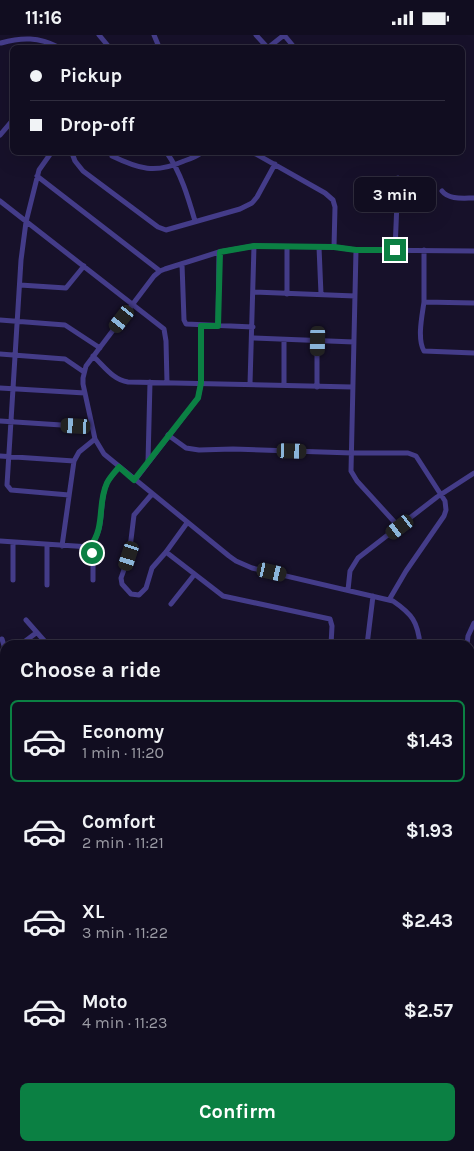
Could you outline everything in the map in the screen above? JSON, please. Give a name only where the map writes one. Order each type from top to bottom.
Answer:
[{"type":"street","points":[[99,35],[107,45]]},
{"type":"street","points":[[256,35],[266,45]]},
{"type":"street","points":[[271,45],[284,35],[292,45]]},
{"type":"street","points":[[2,43],[29,38],[53,45]]},
{"type":"street","points":[[0,135],[10,123]]},
{"type":"street","points":[[50,155],[39,170],[26,222],[7,483],[10,489],[69,495]]},
{"type":"street","points":[[73,155],[83,171],[162,230],[240,209],[252,203],[275,164]]},
{"type":"street","points":[[168,155],[176,165],[195,221]]},
{"type":"street","points":[[112,156],[134,166],[150,170],[176,165],[197,155]]},
{"type":"street","points":[[258,155],[325,193],[333,200],[335,207],[334,247]]},
{"type":"street","points":[[37,176],[160,271]]},
{"type":"street","points":[[395,250],[398,178]]},
{"type":"street","points":[[442,191],[444,194],[452,197],[474,198]]},
{"type":"street","points":[[0,201],[164,329],[167,383]]},
{"type":"street","points":[[250,384],[253,338],[254,246]]},
{"type":"street","points":[[419,640],[414,619],[408,612],[389,600],[244,565],[229,556],[104,454],[95,439],[83,378],[84,372],[93,357],[154,276],[160,271],[220,252],[254,246],[334,247],[356,250],[474,251]]},
{"type":"street","points":[[287,247],[287,294]]},
{"type":"street","points":[[319,247],[321,295]]},
{"type":"street","points":[[356,250],[351,469],[354,477],[400,527]]},
{"type":"street","points":[[424,250],[424,302],[421,338],[424,351],[474,353]]},
{"type":"street","points":[[218,326],[220,252]]},
{"type":"street","points":[[182,264],[184,322],[189,325],[201,326],[252,327]]},
{"type":"street","points":[[20,285],[66,288],[84,266]]},
{"type":"street","points":[[254,292],[355,296]]},
{"type":"street","points":[[424,302],[474,303]]},
{"type":"street","points":[[0,320],[67,325],[100,348]]},
{"type":"street","points":[[134,480],[198,398],[201,383],[201,326]]},
{"type":"street","points":[[253,338],[354,342]]},
{"type":"street","points":[[284,340],[284,385]]},
{"type":"street","points":[[317,387],[318,341]]},
{"type":"street","points":[[0,354],[65,359],[84,372]]},
{"type":"street","points":[[93,357],[118,379],[128,382],[352,387]]},
{"type":"street","points":[[148,463],[150,382]]},
{"type":"street","points":[[0,388],[85,393]]},
{"type":"street","points":[[0,421],[92,427]]},
{"type":"street","points":[[168,435],[186,448],[199,450],[412,453],[419,459],[446,505],[444,516],[406,571],[389,600]]},
{"type":"street","points":[[62,546],[74,461],[79,452],[95,439]]},
{"type":"street","points":[[0,456],[74,461]]},
{"type":"street","points":[[93,580],[93,560],[90,547],[100,529],[104,491],[107,482],[119,467]]},
{"type":"street","points":[[348,590],[350,571],[358,558],[440,495],[474,473]]},
{"type":"street","points":[[152,494],[134,515],[129,556],[121,578],[122,584],[131,594],[138,595],[144,591],[152,568],[187,523]]},
{"type":"street","points":[[0,541],[90,547]]},
{"type":"street","points":[[13,542],[13,581]]},
{"type":"street","points":[[47,545],[47,585]]},
{"type":"street","points":[[166,552],[223,596],[330,619],[332,626],[331,640]]},
{"type":"street","points":[[171,604],[194,575]]},
{"type":"street","points":[[368,640],[373,596]]},
{"type":"street","points":[[26,620],[43,640]]},
{"type":"street","points":[[468,640],[474,623]]},
{"type":"street","points":[[27,640],[36,633]]},
{"type":"route","points":[[92,553],[90,547],[100,529],[104,491],[111,476],[119,467],[134,480],[200,394],[201,326],[218,326],[220,252],[254,246],[395,250]]}]
